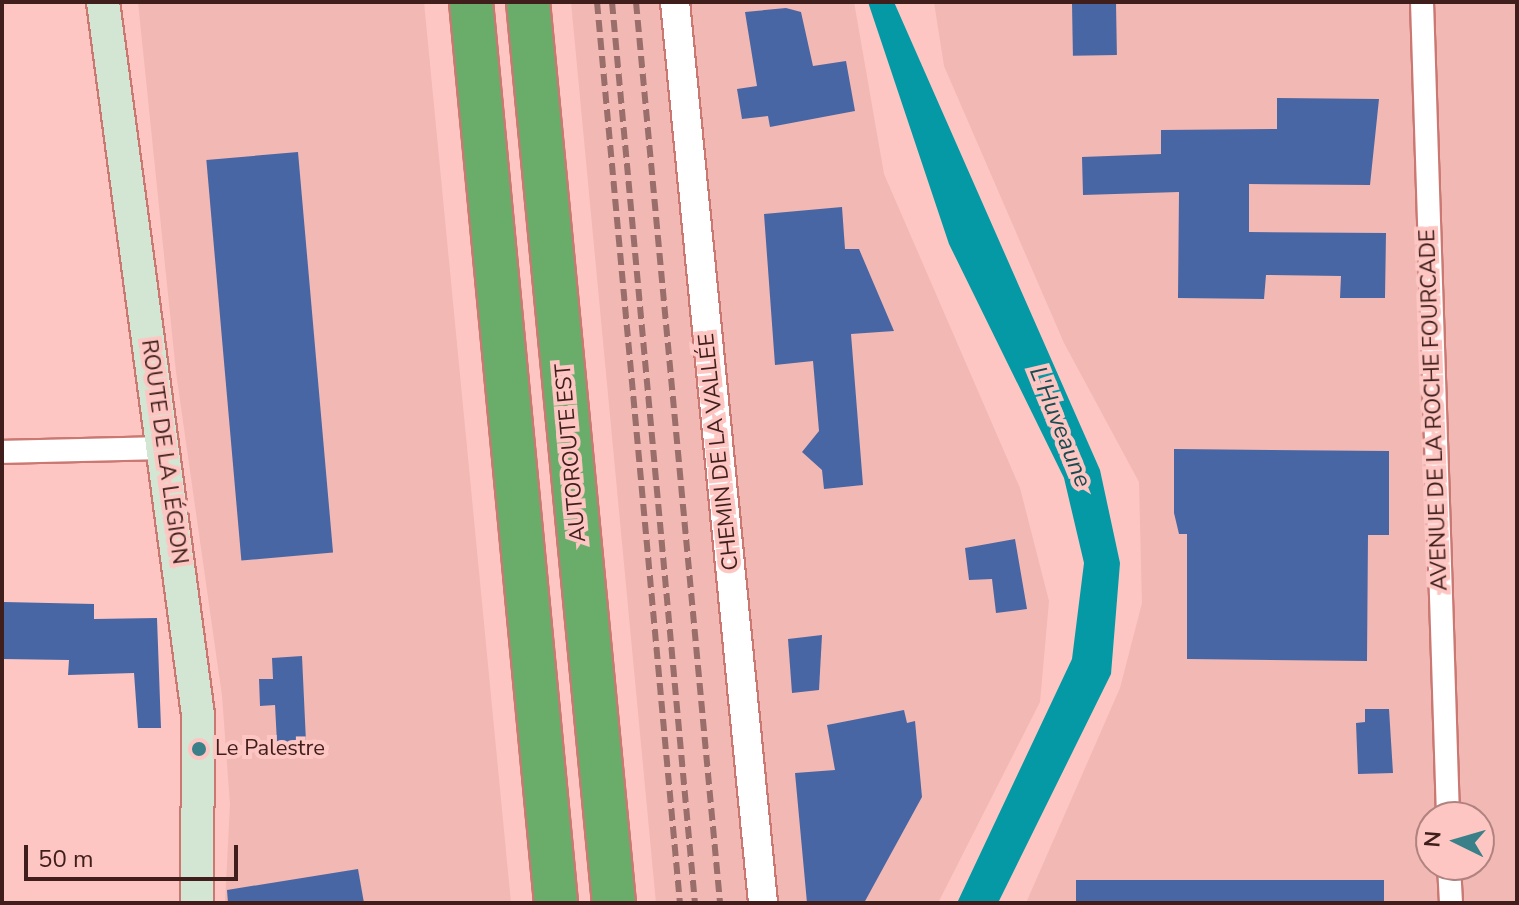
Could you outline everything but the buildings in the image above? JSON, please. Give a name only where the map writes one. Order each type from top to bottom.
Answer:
[{"type":"highway","points":[[471,2],[556,903]]},
{"type":"highway","name":"AUTOROUTE EST","points":[[528,2],[614,903]]},
{"type":"main road","name":"ROUTE DE LA LÉGION","points":[[103,2],[198,715],[197,903]]},
{"type":"street","name":"CHEMIN DE LA VALLÉE","points":[[675,2],[763,903]]},
{"type":"street","name":"AVENUE DE LA ROCHE FOURCADE","points":[[1422,2],[1447,801]]},
{"type":"street","points":[[2,452],[164,448]]},
{"type":"street","points":[[1450,881],[1451,903]]},
{"type":"shaded area","points":[[138,2],[424,2],[511,903],[225,903],[230,804],[222,696],[176,372]]},
{"type":"shaded area","points":[[571,2],[854,2],[884,174],[1020,488],[1049,601],[1040,702],[938,903],[656,903]]},
{"type":"shaded area","points":[[934,2],[1517,2],[1517,903],[1026,903],[1120,688],[1142,603],[1139,482],[1064,343],[944,66]]},
{"type":"water","name":"L'Huveaune","points":[[868,2],[894,2],[1100,470],[1120,563],[1111,674],[998,903],[957,903],[1072,659],[1084,563],[1064,478],[949,244]]},
{"type":"railway","points":[[597,2],[680,903]]},
{"type":"railway","points":[[612,2],[695,903]]},
{"type":"railway","points":[[636,2],[720,903]]},
{"type":"place","name":"Le Palestre","points":[[199,749]]}]
